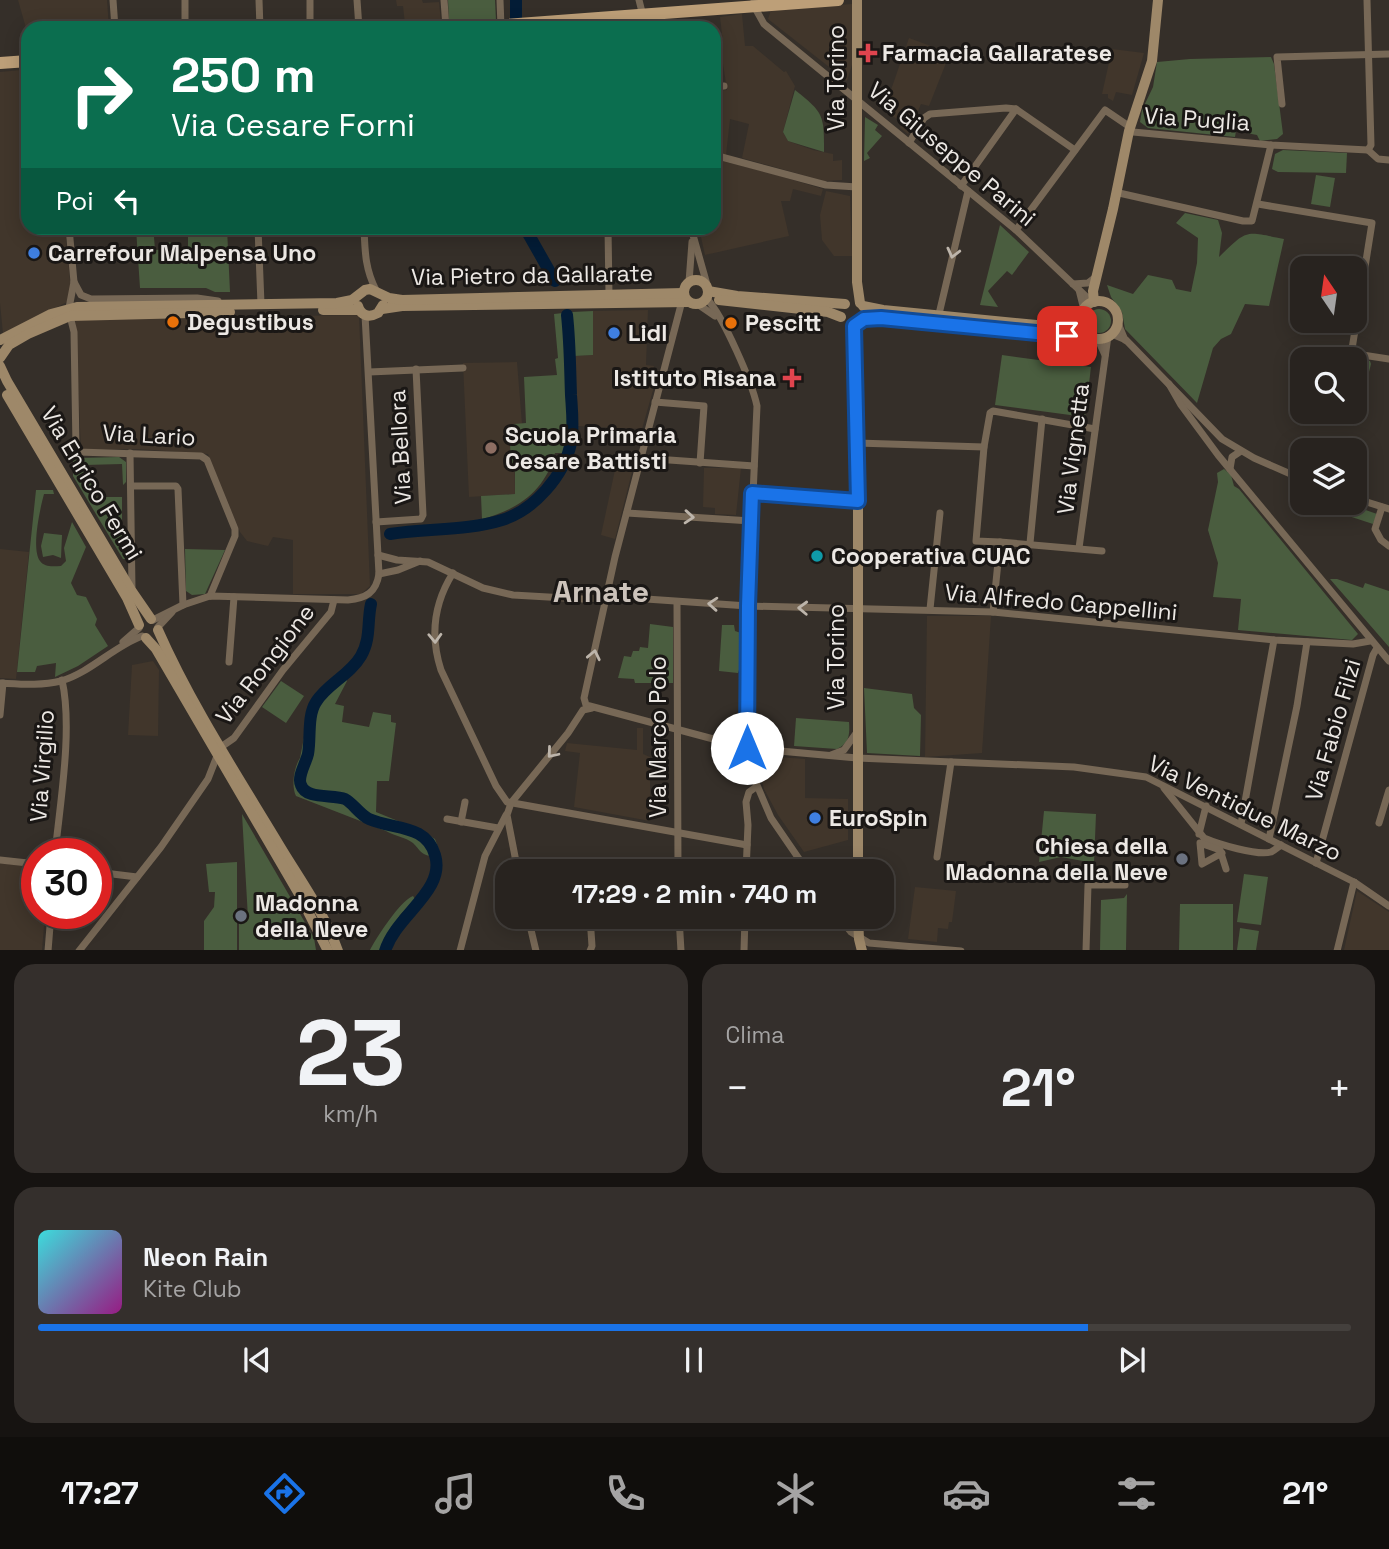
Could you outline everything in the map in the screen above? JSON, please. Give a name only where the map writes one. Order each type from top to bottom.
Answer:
[{"type":"main road","points":[[596,21],[745,3],[838,0]]},
{"type":"main road","points":[[0,63],[21,62]]},
{"type":"street","points":[[113,0],[114,21]]},
{"type":"street","points":[[185,0],[185,21]]},
{"type":"street","points":[[258,0],[260,21]]},
{"type":"street","points":[[310,0],[310,21]]},
{"type":"street","points":[[357,0],[358,21]]},
{"type":"street","points":[[444,0],[446,21]]},
{"type":"street","points":[[499,0],[502,21]]},
{"type":"street","points":[[639,0],[644,21]]},
{"type":"street","name":"Via Torino","points":[[854,304],[857,0]]},
{"type":"street","points":[[1016,230],[1105,110],[1131,129],[1155,45],[1158,0]]},
{"type":"street","points":[[1367,0],[1371,145],[1368,150]]},
{"type":"street","name":"Via Giuseppe Parini","points":[[745,3],[764,24],[1016,230],[1076,287],[1091,307]]},
{"type":"street","points":[[1282,104],[1277,57],[1389,54]]},
{"type":"street","points":[[909,143],[924,118],[930,114],[995,108],[1016,109],[1075,150]]},
{"type":"street","points":[[961,186],[1016,109]]},
{"type":"street","name":"Via Puglia","points":[[1131,129],[1271,145],[1258,204]]},
{"type":"street","name":"Via Puglia","points":[[1114,205],[1119,193],[1131,129]]},
{"type":"street","name":"Via Puglia","points":[[1091,307],[1100,289],[1098,275],[1131,129]]},
{"type":"street","points":[[1271,145],[1368,150],[1378,159],[1389,160]]},
{"type":"street","points":[[721,157],[826,185],[857,189]]},
{"type":"street","points":[[939,314],[968,191]]},
{"type":"street","points":[[1119,193],[1248,222],[1252,221],[1258,204],[1372,223],[1352,349],[1356,354],[1389,359]]},
{"type":"street","points":[[70,235],[74,282],[70,312]]},
{"type":"street","points":[[258,235],[261,304]]},
{"type":"street","points":[[0,715],[1,683],[40,684],[77,674],[142,632],[154,636],[155,624],[173,611],[210,596],[348,600],[370,594],[379,574],[368,338],[370,312],[384,301],[368,275],[364,235]]},
{"type":"street","points":[[608,235],[609,294]]},
{"type":"street","points":[[692,235],[689,282],[694,299],[718,316],[754,393],[757,407],[748,606],[748,764],[771,818],[799,859]]},
{"type":"street","points":[[692,235],[694,299]]},
{"type":"street","points":[[366,262],[356,303],[370,312]]},
{"type":"street","points":[[1076,287],[1088,283],[1098,275]]},
{"type":"street","points":[[593,708],[586,705],[584,698],[615,557],[655,402],[694,299],[698,280],[689,282]]},
{"type":"street","points":[[74,282],[81,295],[91,299],[197,298],[230,305]]},
{"type":"street","points":[[0,340],[51,314],[230,305],[337,303],[352,300],[370,289],[379,293]]},
{"type":"street","name":"Via Pietro da Gallarate","points":[[379,293],[402,300],[609,294],[694,299]]},
{"type":"street","points":[[694,299],[737,296],[854,304],[883,310],[1057,327],[1072,324],[1091,307]]},
{"type":"street","points":[[694,299],[828,312],[854,326],[864,319],[881,318],[1067,336],[1088,335],[1100,339],[1115,338],[1169,384],[1222,439],[1290,473]]},
{"type":"street","name":"Via Pietro da Gallarate","points":[[70,312],[370,312],[402,306],[694,299]]},
{"type":"street","points":[[718,316],[731,302]]},
{"type":"street","points":[[841,317],[842,308],[854,304]]},
{"type":"street","points":[[854,304],[864,319]]},
{"type":"street","points":[[1091,307],[1116,312],[1118,323],[1115,338]]},
{"type":"street","points":[[1088,335],[1091,307]]},
{"type":"street","points":[[0,357],[9,345],[70,312]]},
{"type":"street","name":"Via Lario","points":[[70,312],[74,332],[78,452],[201,456],[207,460],[235,529],[235,536],[210,596]]},
{"type":"street","name":"Via Torino","points":[[854,326],[858,501],[858,859]]},
{"type":"street","name":"Via Vignetta","points":[[1088,335],[1100,344],[1105,355]]},
{"type":"street","name":"Via Vignetta","points":[[1079,548],[1105,355],[1115,338]]},
{"type":"street","points":[[0,347],[0,357]]},
{"type":"street","name":"Via Enrico Fermi","points":[[0,366],[6,381],[131,590],[155,624],[219,751]]},
{"type":"street","name":"Via Bellora","points":[[369,372],[463,368]]},
{"type":"street","name":"Via Bellora","points":[[376,522],[421,519],[423,515],[416,369]]},
{"type":"street","name":"Via Enrico Fermi","points":[[0,384],[127,598],[142,632],[156,649],[219,751]]},
{"type":"street","name":"Via Fabio Filzi","points":[[1169,384],[1218,456],[1389,661]]},
{"type":"street","points":[[655,402],[704,406],[700,463]]},
{"type":"street","points":[[993,612],[999,542],[976,541],[988,416],[993,411],[1095,429]]},
{"type":"street","points":[[1030,543],[1042,419]]},
{"type":"street","points":[[857,443],[984,447]]},
{"type":"street","points":[[1218,456],[1238,449]]},
{"type":"street","points":[[1230,470],[1232,457],[1238,449]]},
{"type":"street","points":[[130,453],[133,557],[131,590]]},
{"type":"street","points":[[1218,456],[1232,457]]},
{"type":"street","points":[[641,458],[754,466]]},
{"type":"street","points":[[131,486],[176,486],[178,489],[183,605]]},
{"type":"street","points":[[752,493],[858,501]]},
{"type":"street","points":[[1367,502],[1385,508],[1376,529],[1381,540],[1389,546]]},
{"type":"street","points":[[626,513],[751,521]]},
{"type":"street","points":[[930,610],[940,513]]},
{"type":"street","name":"Via Vignetta","points":[[999,542],[1102,551]]},
{"type":"street","name":"Via Alfredo Cappellini","points":[[378,555],[441,566],[483,588],[513,595],[583,599],[606,597],[748,606],[993,612],[1274,640],[1353,644],[1370,641]]},
{"type":"street","points":[[116,564],[123,564],[133,557]]},
{"type":"street","points":[[379,574],[421,561]]},
{"type":"street","points":[[453,573],[446,584],[435,619],[436,652],[441,670],[496,786],[507,802],[747,845]]},
{"type":"street","points":[[229,662],[233,597]]},
{"type":"street","name":"Via Rongione","points":[[79,950],[162,847],[208,779],[219,751],[234,738],[283,670],[331,612],[334,600]]},
{"type":"street","name":"Via Marco Polo","points":[[677,602],[678,859]]},
{"type":"street","points":[[142,632],[144,620],[155,624]]},
{"type":"street","points":[[1241,824],[1274,640]]},
{"type":"street","points":[[1269,839],[1297,706],[1307,642]]},
{"type":"street","name":"Via Fabio Filzi","points":[[1316,863],[1355,716],[1377,648]]},
{"type":"street","name":"Via Virgilio","points":[[56,838],[66,726],[66,697],[62,680]]},
{"type":"street","points":[[460,950],[485,856],[511,803],[568,733],[583,710],[593,708]]},
{"type":"street","name":"Via Ventidue Marzo","points":[[593,708],[747,748],[858,758],[1073,766],[1142,776],[1354,882],[1389,906]]},
{"type":"street","points":[[747,722],[763,746],[773,750]]},
{"type":"street","points":[[831,755],[844,750],[857,732]]},
{"type":"street","points":[[219,751],[225,769],[299,894],[328,950]]},
{"type":"street","points":[[219,751],[316,906],[338,950]]},
{"type":"street","points":[[937,857],[951,762]]},
{"type":"street","name":"Via Rongione","points":[[208,779],[219,770],[225,769]]},
{"type":"street","points":[[1161,784],[1199,834],[1212,842],[1246,850],[1270,852],[1281,845]]},
{"type":"street","points":[[746,859],[746,802],[750,792],[756,787]]},
{"type":"street","points":[[1379,823],[1389,790]]},
{"type":"street","points":[[461,822],[465,802]]},
{"type":"street","points":[[1199,834],[1206,806]]},
{"type":"street","points":[[507,814],[516,859]]},
{"type":"street","points":[[447,819],[498,828]]},
{"type":"street","points":[[1222,853],[1226,869]]},
{"type":"street","points":[[0,860],[21,862]]},
{"type":"street","points":[[112,874],[137,877]]},
{"type":"street","points":[[1337,950],[1354,882]]},
{"type":"street","points":[[1086,950],[1088,885],[1125,885]]},
{"type":"street","points":[[48,950],[50,929]]},
{"type":"street","points":[[531,929],[536,950]]},
{"type":"street","points":[[590,950],[593,946],[591,929]]},
{"type":"street","points":[[680,929],[681,950]]},
{"type":"street","points":[[744,950],[745,929]]},
{"type":"street","points":[[848,929],[861,945],[869,943],[961,950]]},
{"type":"shaded area","points":[[18,0],[107,0],[108,21],[24,21]]},
{"type":"shaded area","points":[[396,0],[439,2],[441,21],[405,21],[403,6],[397,6]]},
{"type":"shaded area","points":[[852,4],[852,65],[847,81],[768,19],[771,10]]},
{"type":"shaded area","points":[[742,14],[745,46],[753,46],[786,71],[795,86],[783,132],[788,141],[833,154],[833,161],[842,160],[842,180],[824,181],[742,158],[749,124],[730,119],[726,155],[721,154],[721,90],[727,90],[721,51],[723,43],[720,17]]},
{"type":"shaded area","points":[[909,38],[950,53],[929,106],[921,104],[908,134],[900,128],[901,122],[884,110]]},
{"type":"shaded area","points":[[1112,49],[1144,53],[1132,95],[1116,92],[1113,101],[1108,98],[1108,94],[1102,94]]},
{"type":"shaded area","name":"Carrefour Malpensa Uno","points":[[21,70],[21,235],[66,235],[71,291],[67,302],[3,334],[0,303],[0,72]]},
{"type":"shaded area","points":[[721,161],[823,189],[821,196],[793,189],[790,201],[781,201],[789,236],[705,255],[701,235],[721,235]]},
{"type":"shaded area","points":[[826,191],[850,196],[852,256],[834,256],[822,240],[820,215]]},
{"type":"shaded area","points":[[648,310],[646,365],[654,366],[653,374],[657,376],[642,429],[577,426],[574,356],[593,355],[593,311]]},
{"type":"shaded area","points":[[359,315],[370,586],[361,594],[293,594],[293,540],[273,537],[268,546],[247,541],[240,532],[208,454],[137,449],[81,450],[75,319]]},
{"type":"shaded area","name":"Scuola Primaria Cesare Battisti","points":[[517,362],[522,424],[514,425],[515,494],[469,497],[463,363]]},
{"type":"shaded area","points":[[621,464],[634,464],[615,539],[601,535],[615,470],[620,470]]},
{"type":"shaded area","points":[[704,468],[741,468],[736,515],[715,514],[715,508],[703,507]]},
{"type":"shaded area","points":[[0,549],[29,552],[16,679],[0,678]]},
{"type":"shaded area","points":[[927,616],[991,616],[982,753],[925,757]]},
{"type":"shaded area","points":[[153,661],[159,670],[158,736],[128,735],[132,665]]},
{"type":"shaded area","points":[[637,728],[643,728],[643,754],[650,757],[650,821],[574,807],[580,753],[565,751],[567,743],[637,750]]},
{"type":"shaded area","points":[[765,756],[805,759],[805,798],[848,799],[848,840],[804,852],[778,815],[764,789],[757,763],[758,758]]},
{"type":"shaded area","points":[[0,863],[21,865],[21,929],[44,929],[42,950],[0,950]]},
{"type":"shaded area","points":[[915,887],[956,891],[952,922],[949,922],[948,929],[938,928],[937,942],[908,939]]},
{"type":"shaded area","points":[[1357,891],[1389,912],[1389,950],[1344,950]]},
{"type":"green space","points":[[448,0],[495,0],[496,20],[449,21]]},
{"type":"green space","points":[[1271,57],[1283,134],[1277,139],[1260,141],[1257,135],[1236,131],[1235,137],[1148,128],[1140,122],[1142,110],[1153,87],[1157,62]]},
{"type":"green space","points":[[795,90],[812,104],[820,116],[824,130],[824,152],[788,141],[783,132]]},
{"type":"green space","points":[[865,117],[878,125],[875,130],[882,136],[867,153],[870,158],[864,161]]},
{"type":"green space","points":[[1283,150],[1347,153],[1346,173],[1278,172],[1272,169],[1275,154]]},
{"type":"green space","points":[[1316,175],[1335,178],[1330,207],[1311,204]]},
{"type":"green space","points":[[1185,213],[1218,220],[1222,233],[1219,257],[1247,234],[1284,239],[1269,306],[1245,304],[1231,334],[1221,339],[1213,348],[1197,403],[1125,329],[1122,312],[1111,297],[1107,285],[1133,294],[1148,275],[1172,280],[1176,289],[1191,292],[1197,263],[1198,238],[1176,223]]},
{"type":"green space","points":[[1000,225],[1029,252],[1012,275],[1007,271],[988,291],[998,307],[980,305]]},
{"type":"green space","points":[[136,235],[153,235],[155,250],[165,249],[168,242],[174,243],[188,261],[188,235],[227,235],[230,292],[215,292],[206,288],[140,288]]},
{"type":"green space","points":[[1099,309],[1107,313],[1111,321],[1107,329],[1099,333],[1091,329],[1087,321],[1091,313]]},
{"type":"green space","points":[[593,311],[593,355],[574,356],[572,312]]},
{"type":"green space","points":[[563,313],[568,401],[563,453],[555,453],[545,478],[529,496],[507,510],[482,519],[481,496],[515,494],[515,472],[509,465],[509,428],[514,424],[526,423],[524,377],[557,375],[554,314]]},
{"type":"green space","points":[[1002,355],[1091,367],[1085,417],[995,405]]},
{"type":"green space","points":[[1367,360],[1371,364],[1367,380]]},
{"type":"green space","points":[[73,455],[79,458],[119,457],[126,462],[126,482],[123,485],[122,464],[85,465],[85,470],[92,470],[93,497],[122,497],[122,546],[128,546],[125,559],[73,476]]},
{"type":"green space","points":[[1224,469],[1231,475],[1234,486],[1358,634],[1352,640],[1238,630],[1241,599],[1213,597],[1218,563],[1208,530],[1218,482],[1217,473]]},
{"type":"green space","points":[[36,490],[53,490],[54,494],[44,494],[36,538],[37,555],[44,565],[61,566],[66,561],[64,548],[72,522],[86,547],[71,583],[77,595],[86,597],[97,619],[95,625],[108,646],[78,666],[55,677],[56,663],[37,666],[35,672],[17,672]]},
{"type":"green space","points":[[1367,510],[1377,514],[1373,524],[1346,515],[1367,515]]},
{"type":"green space","points":[[44,533],[62,535],[61,558],[53,555],[43,557],[41,546]]},
{"type":"green space","points":[[185,549],[225,550],[205,594],[192,595],[186,591]]},
{"type":"green space","points":[[1330,579],[1363,588],[1365,583],[1389,591],[1389,647]]},
{"type":"green space","points":[[650,624],[673,627],[673,683],[635,683],[634,679],[618,678],[624,656],[631,657],[633,651],[639,651],[640,647],[648,648]]},
{"type":"green space","points":[[722,625],[734,625],[735,631],[744,634],[743,670],[738,673],[719,671]]},
{"type":"green space","points":[[343,670],[347,681],[335,704],[344,706],[342,722],[369,727],[373,712],[391,715],[391,722],[396,723],[389,781],[377,781],[376,812],[435,839],[439,850],[431,856],[423,853],[407,839],[296,796],[294,777],[311,702],[330,684],[335,675]]},
{"type":"green space","points":[[281,681],[304,696],[286,723],[262,707]]},
{"type":"green space","points":[[864,688],[912,694],[914,708],[921,715],[920,756],[867,753]]},
{"type":"green space","points":[[796,718],[849,722],[848,738],[837,749],[794,746]]},
{"type":"green space","points":[[1044,811],[1096,814],[1094,863],[1061,857],[1039,862]]},
{"type":"green space","points":[[242,814],[314,938],[316,950],[239,950],[239,919],[248,918]]},
{"type":"green space","points":[[237,862],[237,950],[204,950],[204,921],[214,907],[215,892],[209,892],[206,864]]},
{"type":"green space","points":[[1244,874],[1268,877],[1261,925],[1237,922]]},
{"type":"green space","points":[[1127,894],[1126,950],[1100,950],[1101,900],[1124,898]]},
{"type":"green space","points":[[413,896],[415,899],[400,915],[381,950],[370,950],[395,912]]},
{"type":"green space","points":[[1180,904],[1233,904],[1233,950],[1179,950]]},
{"type":"green space","points":[[1240,928],[1259,931],[1256,950],[1237,950]]},
{"type":"waterway","points":[[516,0],[516,21]]},
{"type":"waterway","points":[[529,235],[555,281]]},
{"type":"waterway","points":[[390,534],[475,526],[502,520],[536,500],[555,479],[562,468],[572,437],[567,315]]},
{"type":"waterway","points":[[371,604],[368,637],[361,656],[351,669],[326,690],[313,708],[308,754],[300,782],[308,793],[345,799],[369,819],[417,833],[431,845],[436,868],[433,880],[427,892],[399,926],[385,950]]},
{"type":"place","name":"Farmacia Gallaratese","points":[[868,53]]},
{"type":"place","name":"Carrefour Malpensa Uno","points":[[34,253]]},
{"type":"place","name":"Degustibus","points":[[173,322]]},
{"type":"place","name":"Pescitt","points":[[731,323]]},
{"type":"place","name":"Lidl","points":[[614,333]]},
{"type":"place","name":"Istituto Risana","points":[[792,378]]},
{"type":"place","name":"Scuola Primaria Cesare Battisti","points":[[491,448]]},
{"type":"place","name":"Cooperativa CUAC","points":[[817,556]]},
{"type":"place","name":"EuroSpin","points":[[815,818]]},
{"type":"place","name":"Chiesa della Madonna della Neve","points":[[1182,859]]},
{"type":"place","name":"Madonna della Neve","points":[[241,916]]},
{"type":"district","name":"Arnate","points":[[601,591]]},
{"type":"route","points":[[747,748],[752,493],[858,501],[854,326],[862,323],[864,319],[881,318],[1067,336]]}]
